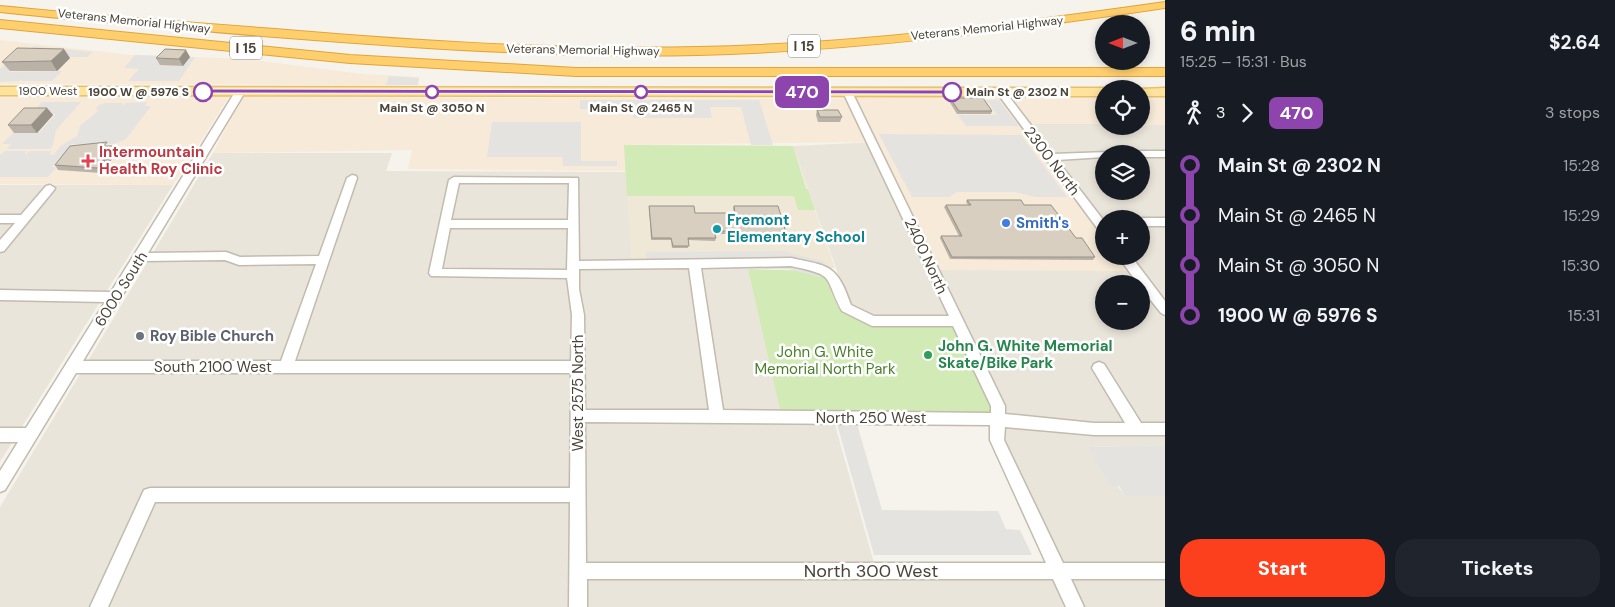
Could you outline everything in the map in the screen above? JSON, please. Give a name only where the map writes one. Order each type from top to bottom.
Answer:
[{"type":"highway","points":[[31,0],[282,33]]},
{"type":"highway","name":"Veterans Memorial Highway","points":[[0,9],[205,29],[282,33],[430,46],[568,52],[710,50],[808,46],[922,36],[1065,20],[1165,5]]},
{"type":"highway","name":"Veterans Memorial Highway","points":[[0,24],[350,59],[576,72],[1165,72]]},
{"type":"highway","points":[[0,29],[57,30]]},
{"type":"main road","name":"1900 West","points":[[0,91],[1001,92]]},
{"type":"main road","points":[[1001,92],[1095,92]]},
{"type":"main road","points":[[1150,92],[1165,92]]},
{"type":"street","name":"6000 South","points":[[0,485],[240,92]]},
{"type":"street","name":"2400 North","points":[[848,92],[998,406],[997,440],[1075,607]]},
{"type":"street","name":"2300 North","points":[[1001,92],[1095,216]]},
{"type":"street","points":[[1049,157],[1095,154]]},
{"type":"street","points":[[1150,154],[1165,154]]},
{"type":"street","points":[[286,366],[352,178]]},
{"type":"street","name":"West 2575 North","points":[[445,224],[454,180],[574,180],[574,295],[578,315],[578,607]]},
{"type":"street","points":[[0,248],[50,188]]},
{"type":"street","points":[[0,219],[24,219]]},
{"type":"street","points":[[1150,222],[1165,222]]},
{"type":"street","points":[[574,224],[445,224],[435,273],[574,270],[694,263],[791,262],[825,270],[836,278],[846,308],[858,316],[872,321],[957,321]]},
{"type":"street","points":[[140,257],[226,256],[239,260],[323,260]]},
{"type":"street","points":[[694,263],[716,418]]},
{"type":"street","points":[[1131,265],[1163,305]]},
{"type":"street","points":[[0,295],[115,297]]},
{"type":"street","name":"South 2100 West","points":[[73,367],[578,367]]},
{"type":"street","points":[[1099,368],[1137,429]]},
{"type":"street","name":"North 250 West","points":[[577,416],[998,420],[1094,429],[1165,429]]},
{"type":"street","points":[[0,435],[31,436]]},
{"type":"street","points":[[99,607],[150,495],[577,495]]},
{"type":"street","name":"North 300 West","points":[[578,571],[1165,571]]},
{"type":"shaded area","points":[[0,40],[131,55],[246,59],[362,74],[420,77],[416,85],[0,84]]},
{"type":"shaded area","points":[[34,46],[50,48],[47,50],[49,51],[53,48],[93,52],[87,57],[24,57],[8,72],[62,71],[52,81],[22,81],[22,79],[19,81],[0,82],[0,69],[23,49],[30,49]]},
{"type":"shaded area","points":[[135,55],[169,56],[160,65],[183,66],[190,57],[195,57],[179,81],[128,81],[139,69],[124,68]]},
{"type":"shaded area","points":[[389,76],[419,78],[418,85],[386,85]]},
{"type":"shaded area","points":[[1000,92],[1095,221],[1095,265],[1128,265],[1132,271],[937,270],[875,142],[624,145],[626,171],[408,169],[412,150],[213,153],[242,97],[848,99],[851,93]]},
{"type":"shaded area","points":[[0,94],[230,95],[173,185],[0,184]]},
{"type":"shaded area","points":[[1010,95],[1095,95],[1095,124],[1031,124]]},
{"type":"shaded area","points":[[1150,95],[1165,95],[1165,125],[1150,125]]},
{"type":"shaded area","points":[[580,100],[759,100],[773,145],[751,145],[741,107],[710,107],[712,118],[633,118],[632,109],[580,109]]},
{"type":"shaded area","points":[[986,100],[999,100],[1019,126],[966,126],[958,115],[997,115]]},
{"type":"shaded area","points":[[42,102],[81,102],[56,130],[53,145],[50,149],[7,149],[11,144],[2,144],[13,133],[39,133],[56,114],[31,114]]},
{"type":"shaded area","points":[[147,102],[145,106],[151,106],[126,139],[114,144],[71,144],[70,146],[75,146],[59,165],[51,166],[56,168],[48,177],[0,177],[0,155],[5,151],[26,151],[25,155],[30,151],[52,151],[50,154],[53,155],[61,146],[77,136],[80,126],[99,110],[95,109],[99,105],[123,103],[122,106],[126,103]]},
{"type":"shaded area","points":[[492,122],[581,122],[581,161],[617,161],[617,166],[563,166],[562,157],[487,157]]},
{"type":"shaded area","points":[[1031,124],[1095,124],[1095,135],[1150,135],[1150,125],[1165,125],[1165,445],[1088,447],[1125,496],[1165,496],[1165,607],[0,607],[0,507],[213,153],[392,153],[386,171],[626,172],[747,264],[783,418],[833,418],[876,570],[1059,571],[991,421],[871,319],[850,308],[793,146],[877,142],[940,261],[1095,257],[1095,265],[1150,265],[1150,210],[1097,210]]},
{"type":"shaded area","points":[[879,134],[1021,135],[1067,197],[1035,197],[1015,192],[957,192],[949,197],[912,197]]},
{"type":"shaded area","points":[[624,145],[793,146],[835,268],[632,270]]},
{"type":"shaded area","points":[[0,185],[173,185],[0,462]]},
{"type":"shaded area","points":[[783,251],[825,262],[820,277],[788,269],[646,269],[646,252]]},
{"type":"shaded area","points":[[837,424],[857,424],[882,510],[998,511],[1006,529],[1020,530],[1032,555],[874,555]]},
{"type":"shaded area","points":[[1165,445],[1165,496],[1125,496],[1119,486],[1110,486],[1088,447]]},
{"type":"green space","points":[[624,145],[793,146],[806,189],[808,189],[815,210],[798,210],[794,196],[627,196]]},
{"type":"green space","name":"John G. White Memorial North Park","points":[[748,269],[822,271],[856,318],[955,324],[997,414],[781,413]]},
{"type":"building","points":[[17,48],[64,49],[51,61],[2,62]]},
{"type":"building","points":[[165,49],[186,50],[179,59],[156,58]]},
{"type":"building","points":[[950,98],[983,98],[992,111],[959,111]]},
{"type":"building","points":[[24,108],[47,108],[31,125],[8,125]]},
{"type":"building","points":[[817,110],[838,110],[842,117],[820,117]]},
{"type":"building","name":"Intermountain Health Roy Clinic","points":[[107,142],[104,146],[114,146],[97,168],[55,165],[70,146]]},
{"type":"building","name":"Smith's","points":[[967,200],[1021,200],[1024,205],[1051,205],[1076,238],[1082,238],[1095,257],[952,257],[941,236],[962,236],[946,205],[971,205]]},
{"type":"building","name":"Fremont Elementary School","points":[[649,206],[694,206],[695,213],[735,213],[734,206],[778,206],[788,239],[740,239],[738,231],[714,231],[716,238],[688,238],[689,246],[673,246],[671,238],[652,238]]},
{"type":"bus line","name":"470","points":[[203,92],[952,92]]},
{"type":"place","name":"1900 W @ 5976 S","points":[[203,92]]},
{"type":"place","name":"Main St @ 3050 N","points":[[432,92]]},
{"type":"place","name":"Main St @ 2465 N","points":[[641,92]]},
{"type":"place","name":"Main St @ 2302 N","points":[[952,92]]},
{"type":"place","name":"Intermountain Health Roy Clinic","points":[[88,161]]},
{"type":"place","name":"Smith's","points":[[1006,223]]},
{"type":"place","name":"Fremont Elementary School","points":[[717,229]]},
{"type":"place","name":"Roy Bible Church","points":[[140,336]]},
{"type":"place","name":"John G. White Memorial Skate/Bike Park","points":[[928,355]]}]
